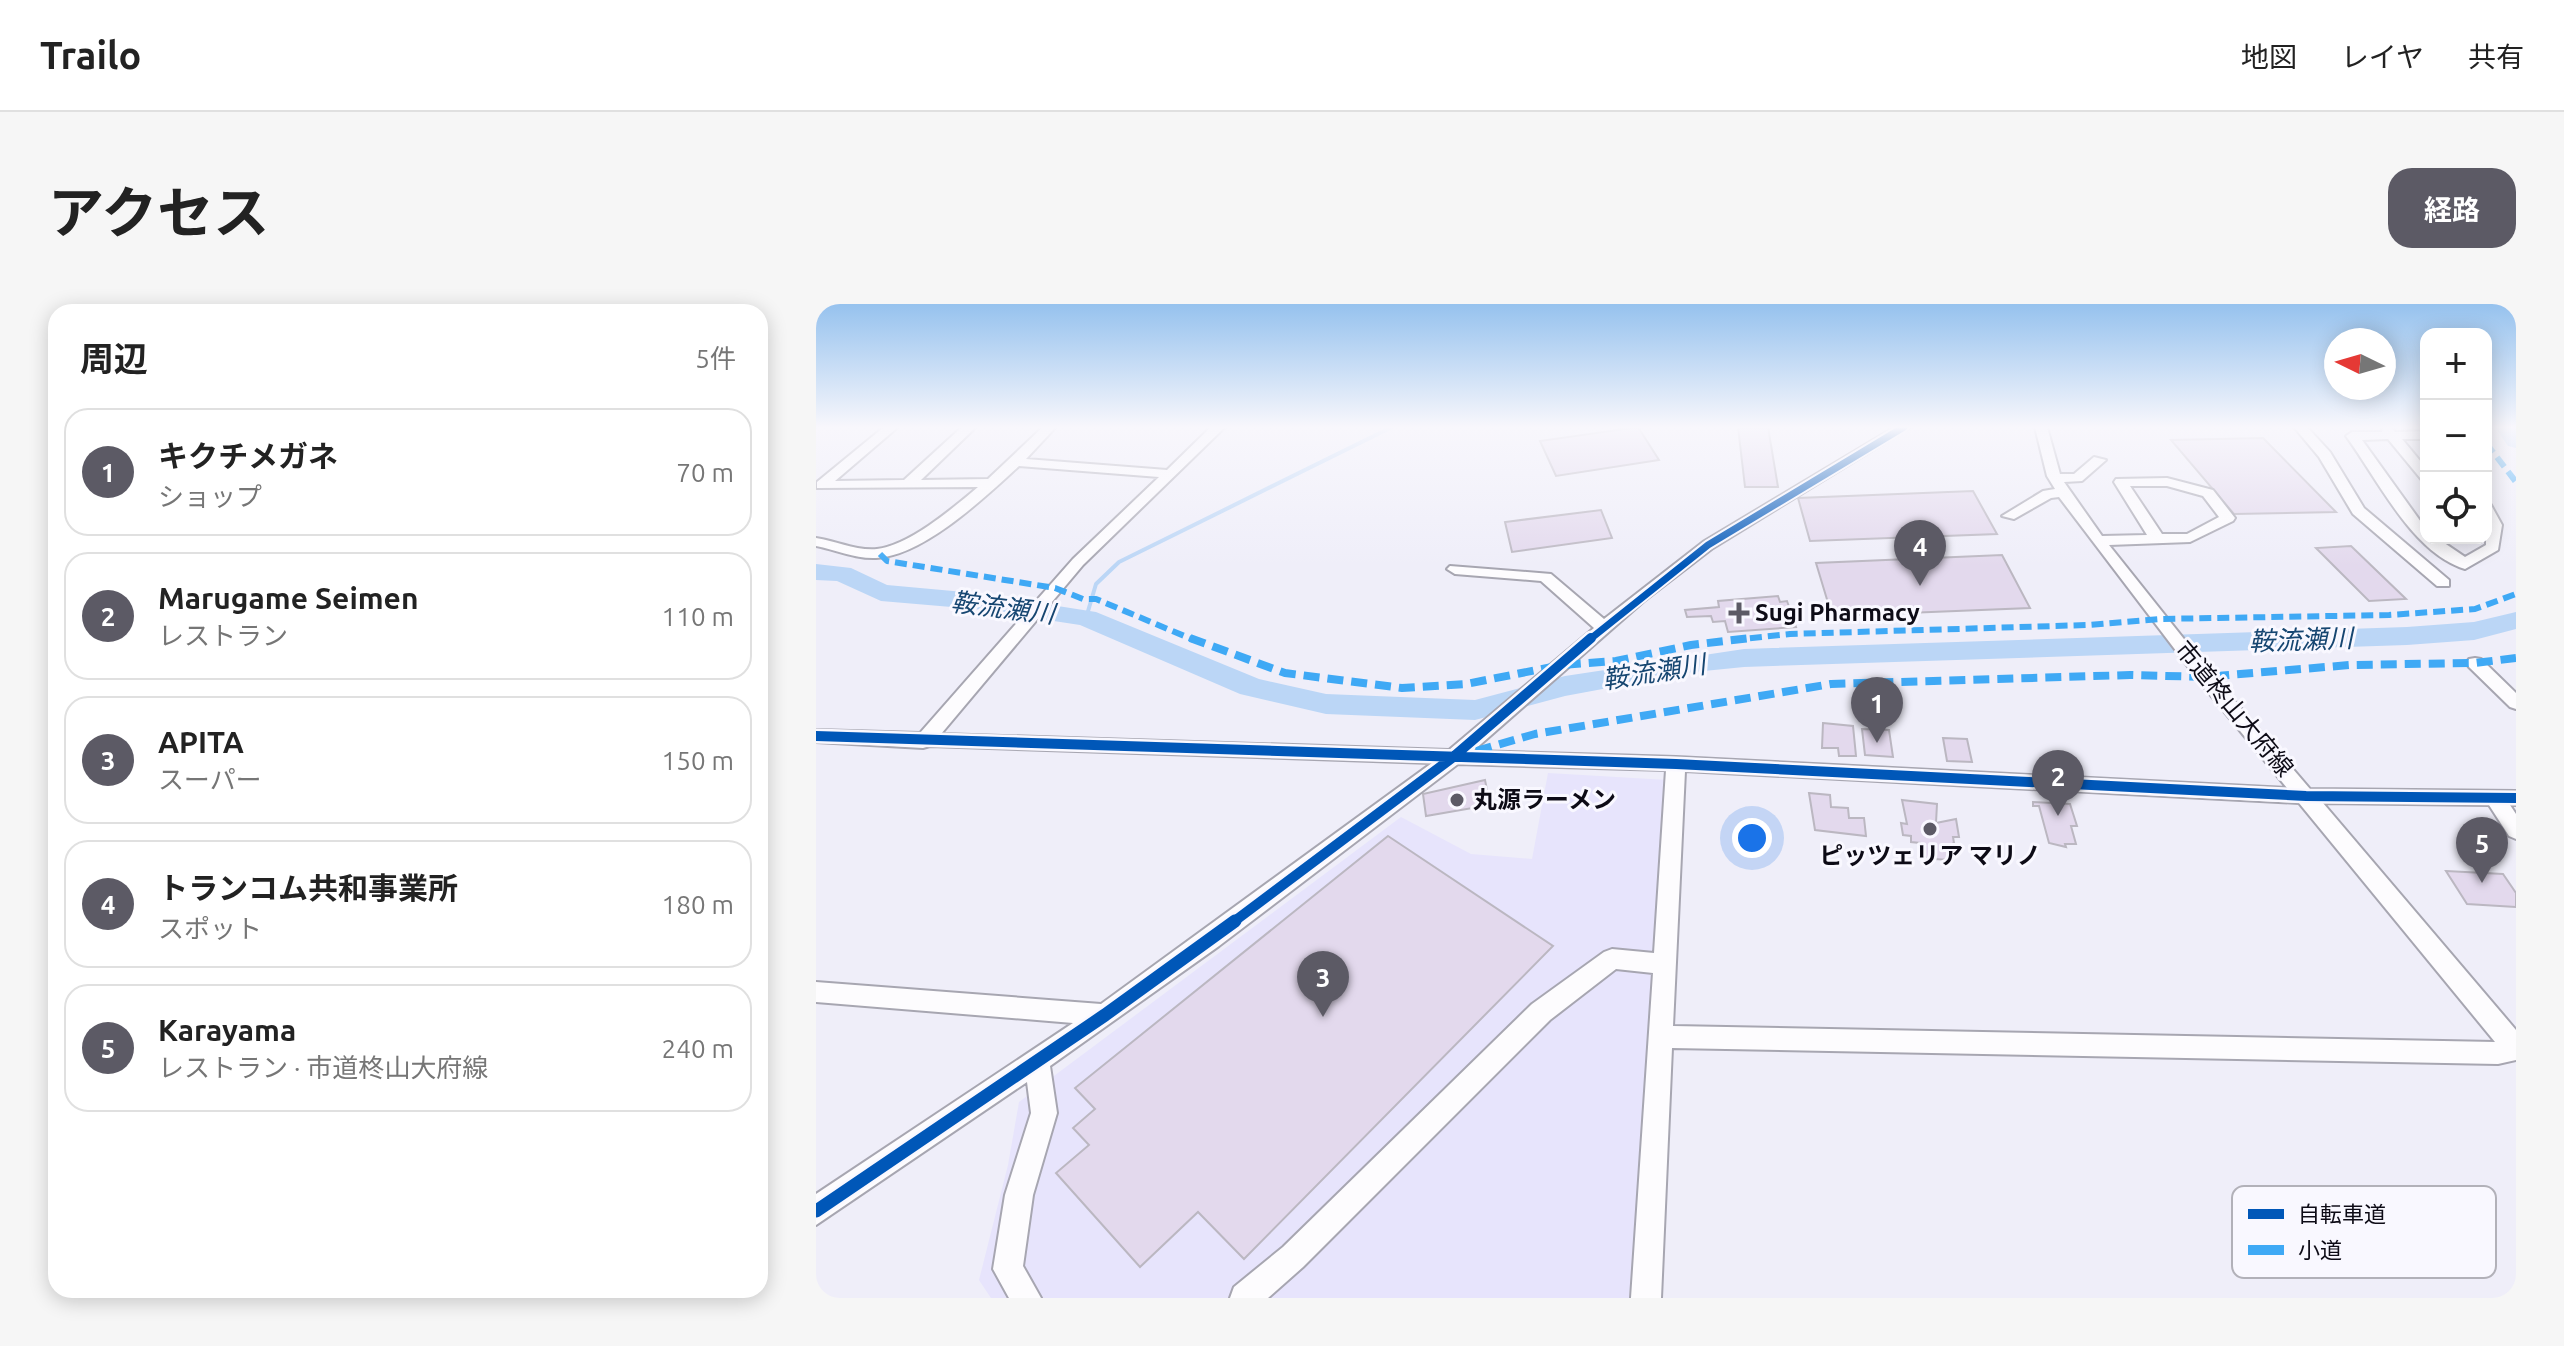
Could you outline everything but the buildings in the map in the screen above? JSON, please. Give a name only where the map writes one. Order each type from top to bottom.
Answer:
[{"type":"street","points":[[836,473],[822,485],[994,483]]},
{"type":"street","points":[[908,484],[920,473]]},
{"type":"street","points":[[816,542],[880,554],[901,547],[1005,473]]},
{"type":"street","points":[[1161,473],[1169,474]]},
{"type":"street","points":[[816,1211],[1105,1015],[1452,758],[1604,628],[1708,545],[1827,473]]},
{"type":"street","name":"市道柊山大府線","points":[[2053,473],[2099,541],[2205,677],[2516,1049]]},
{"type":"street","points":[[2055,478],[2077,478],[2083,473]]},
{"type":"street","points":[[2333,473],[2358,511],[2386,538],[2443,583]]},
{"type":"street","points":[[2381,473],[2402,512],[2420,531]]},
{"type":"street","points":[[923,742],[1119,519],[1169,474]]},
{"type":"street","points":[[2099,541],[2190,538],[2228,518],[2208,493],[2167,482],[2121,482],[2157,539]]},
{"type":"street","points":[[2009,516],[2048,494],[2064,493]]},
{"type":"street","points":[[2436,544],[2465,564],[2493,547],[2495,525],[2492,519]]},
{"type":"street","points":[[2386,538],[2420,537]]},
{"type":"street","points":[[1455,569],[1545,577],[1604,628]]},
{"type":"street","points":[[2475,663],[2509,687],[2516,703]]},
{"type":"street","points":[[816,753],[824,737],[1676,764],[2306,796],[2505,798],[2516,831]]},
{"type":"street","points":[[1646,1298],[1676,764]]},
{"type":"street","points":[[1245,1298],[1303,1246],[1541,1012],[1612,959],[1665,964]]},
{"type":"street","points":[[816,992],[1105,1015]]},
{"type":"street","points":[[1661,1037],[2498,1053],[2516,1049]]},
{"type":"street","points":[[1026,1298],[1008,1269],[1019,1195],[1044,1113],[1037,1060]]},
{"type":"shaded area","points":[[1548,773],[1668,780],[1660,952],[1629,1298],[991,1298],[979,1280],[1008,1165],[1019,1102],[1401,817],[1471,854],[1532,859]]},
{"type":"waterway","points":[[1086,618],[1096,584],[1119,562],[1298,473]]},
{"type":"waterway","name":"鞍流瀬川","points":[[816,572],[842,574],[881,593],[975,601],[1086,618],[1251,687],[1326,704],[1475,710],[1565,686],[1694,663],[1744,658],[2407,636],[2474,631],[2516,620]]},
{"type":"marked path","points":[[2509,473],[2516,482]]},
{"type":"marked path","points":[[880,554],[887,561],[1055,588],[1083,599],[1096,599],[1231,656],[1285,673],[1402,688],[1466,684],[1562,665],[1616,661],[1691,645],[1790,634],[2088,625],[2159,619],[2389,615],[2475,609],[2516,594]]},
{"type":"marked path","points":[[1476,751],[1535,734],[1831,684],[2130,675],[2205,677],[2350,665],[2475,663],[2516,658]]},
{"type":"cycle path","points":[[816,1211],[1105,1015],[1211,939],[1452,758],[1638,598],[1708,545],[1827,473]]},
{"type":"cycle path","points":[[816,736],[1676,764],[2306,796],[2516,798]]},
{"type":"place","name":"トランコム共和事業所","points":[[1920,586]]},
{"type":"place","name":"Sugi Pharmacy","points":[[1739,613]]},
{"type":"place","name":"キクチメガネ","points":[[1877,743]]},
{"type":"place","name":"丸源ラーメン","points":[[1457,800]]},
{"type":"place","name":"Marugame Seimen","points":[[2058,816]]},
{"type":"place","name":"ピッツェリア マリノ","points":[[1930,829]]},
{"type":"place","name":"Karayama","points":[[2482,883]]},
{"type":"place","name":"APITA","points":[[1323,1017]]}]
